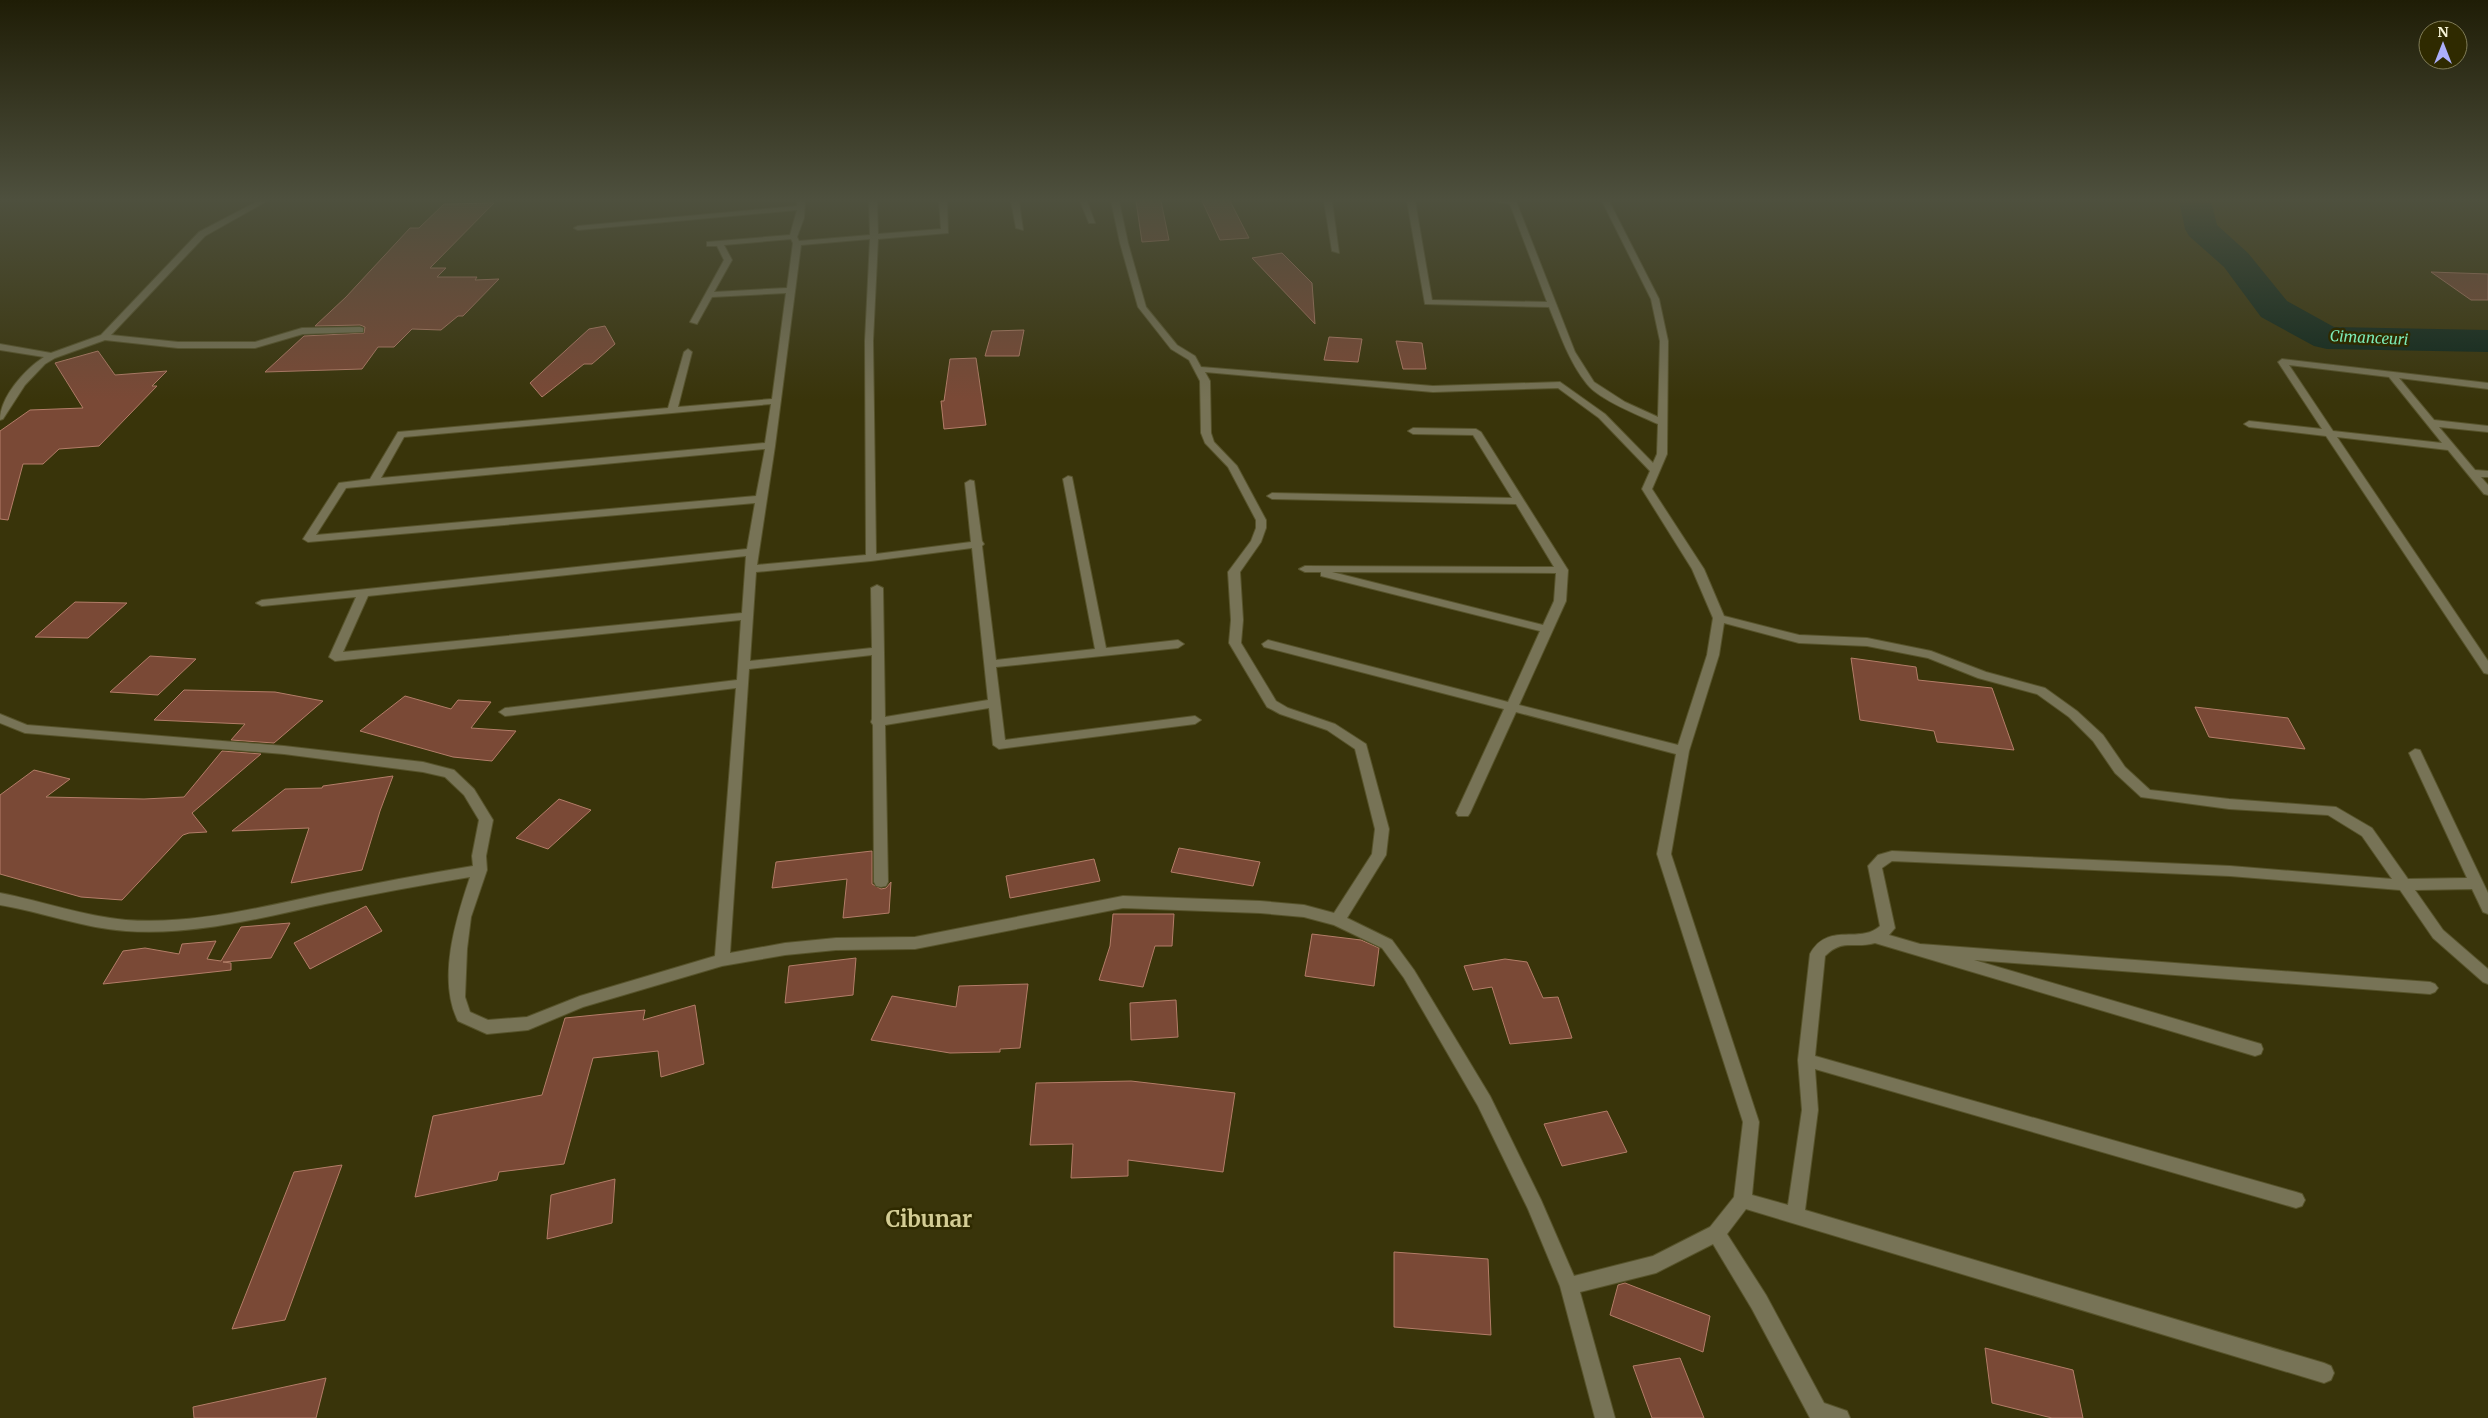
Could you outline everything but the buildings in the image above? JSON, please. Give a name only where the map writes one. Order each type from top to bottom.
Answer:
[{"type":"street","points":[[104,337],[170,267]]},
{"type":"street","points":[[694,322],[724,267]]},
{"type":"street","points":[[722,960],[752,552],[770,446],[793,267]]},
{"type":"street","points":[[871,558],[868,341],[872,267]]},
{"type":"street","points":[[1131,267],[1142,307],[1174,347],[1192,358],[1205,381],[1206,433],[1210,443],[1232,466],[1261,520],[1262,529],[1258,539],[1234,572],[1237,620],[1235,643],[1271,704],[1284,711],[1331,727],[1361,747],[1382,830],[1380,855],[1338,920]]},
{"type":"street","points":[[1422,267],[1428,302],[1554,305]]},
{"type":"street","points":[[1539,267],[1571,352],[1591,384],[1622,404],[1663,423]]},
{"type":"street","points":[[1569,1286],[1656,1264],[1716,1233],[1743,1200],[1751,1122],[1664,854],[1683,751],[1713,655],[1719,618],[1698,570],[1646,489],[1662,454],[1664,341],[1655,299],[1640,267]]},
{"type":"street","points":[[709,294],[791,290]]},
{"type":"street","points":[[0,417],[21,383],[42,362],[52,356],[104,337],[178,345],[239,346],[255,345],[302,331],[360,330]]},
{"type":"street","points":[[0,347],[52,356]]},
{"type":"street","points":[[672,411],[688,352]]},
{"type":"street","points":[[2488,386],[2393,377],[2282,362],[2488,670]]},
{"type":"street","points":[[1198,369],[1433,389],[1560,385],[1602,416],[1655,470]]},
{"type":"street","points":[[2393,377],[2488,492]]},
{"type":"street","points":[[374,482],[401,434],[776,401]]},
{"type":"street","points":[[2431,423],[2488,429]]},
{"type":"street","points":[[2249,424],[2451,447]]},
{"type":"street","points":[[1414,431],[1476,432],[1562,570],[1560,601],[1463,813]]},
{"type":"street","points":[[761,499],[308,539],[342,485],[770,446]]},
{"type":"street","points":[[2472,473],[2488,474]]},
{"type":"street","points":[[1068,479],[1101,652]]},
{"type":"street","points":[[970,483],[979,544],[999,745],[1195,720]]},
{"type":"street","points":[[1272,496],[1520,501]]},
{"type":"street","points":[[751,569],[871,558],[979,544]]},
{"type":"street","points":[[262,603],[364,594],[752,552]]},
{"type":"street","points":[[1547,629],[1305,570],[1562,570]]},
{"type":"street","points":[[877,588],[876,651],[881,882]]},
{"type":"street","points":[[364,594],[335,657],[747,616]]},
{"type":"street","points":[[1719,618],[1798,639],[1867,642],[1931,655],[1982,674],[2041,691],[2073,714],[2098,738],[2120,770],[2146,794],[2229,804],[2331,810],[2367,832],[2438,934],[2488,978]]},
{"type":"street","points":[[991,664],[1178,644]]},
{"type":"street","points":[[1268,644],[1683,751]]},
{"type":"street","points":[[743,666],[876,651]]},
{"type":"street","points":[[505,712],[743,683]]},
{"type":"street","points":[[877,722],[995,703]]},
{"type":"street","points":[[0,718],[25,728],[284,750],[423,767],[449,773],[469,792],[486,820],[479,856],[480,870],[464,917],[459,949],[457,997],[464,1016],[487,1027],[528,1023],[580,1002],[722,960],[784,949],[828,945],[915,943],[1123,902],[1260,906],[1304,912],[1338,920],[1387,944],[1409,974],[1484,1101],[1535,1206],[1569,1286],[1605,1418]]},
{"type":"street","points":[[2415,753],[2488,908]]},
{"type":"street","points":[[1875,937],[1888,928],[1875,866],[1883,859],[1892,856],[2230,871],[2404,885],[2476,883]]},
{"type":"street","points":[[0,899],[20,902],[100,922],[143,926],[179,924],[251,916],[383,886],[480,870]]},
{"type":"street","points":[[1795,1216],[1810,1110],[1806,1060],[1818,954],[1828,942],[1841,938],[1875,937],[2255,1049]]},
{"type":"street","points":[[1917,950],[2430,988]]},
{"type":"street","points":[[1806,1060],[2296,1200]]},
{"type":"street","points":[[1743,1200],[2324,1373]]},
{"type":"street","points":[[1716,1233],[1759,1302],[1817,1411],[1840,1418]]},
{"type":"waterway","name":"Cimanceuri","points":[[2242,267],[2274,309],[2327,338],[2488,341]]},
{"type":"district","name":"Cibunar","points":[[929,1219]]}]
